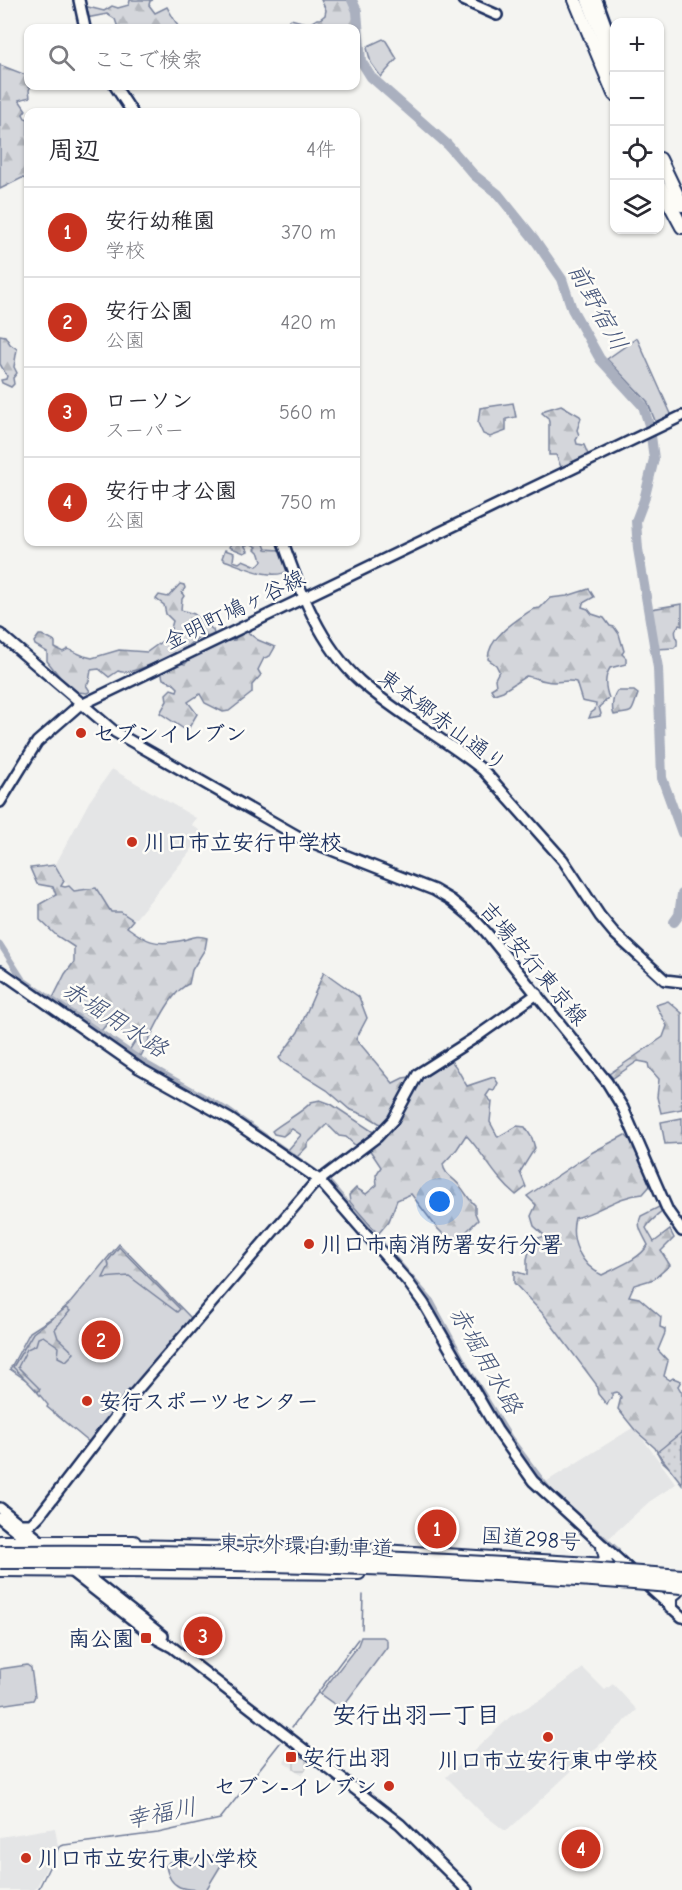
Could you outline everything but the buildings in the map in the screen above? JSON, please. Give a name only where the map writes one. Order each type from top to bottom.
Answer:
[{"type":"highway","points":[[574,0],[610,83]]},
{"type":"highway","points":[[581,0],[610,56]]},
{"type":"highway","points":[[588,0],[610,74]]},
{"type":"highway","points":[[596,0],[610,40]]},
{"type":"highway","points":[[664,168],[682,206]]},
{"type":"highway","points":[[664,195],[682,227]]},
{"type":"highway","points":[[0,1542],[258,1544],[382,1551]]},
{"type":"highway","name":"国道298号","points":[[125,1546],[382,1551],[682,1571]]},
{"type":"highway","points":[[603,1547],[606,1558],[603,1564]]},
{"type":"highway","name":"東京外環自動車道","points":[[0,1552],[126,1551],[342,1556],[484,1562],[682,1576]]},
{"type":"highway","name":"東京外環自動車道","points":[[0,1562],[140,1562],[373,1568],[498,1574],[680,1590]]},
{"type":"highway","name":"国道298号","points":[[129,1566],[378,1573],[680,1590]]},
{"type":"highway","points":[[0,1569],[378,1573]]},
{"type":"highway","points":[[671,1607],[671,1596],[680,1590]]},
{"type":"street","points":[[79,0],[84,24]]},
{"type":"street","points":[[463,0],[497,15]]},
{"type":"street","points":[[574,0],[610,90]]},
{"type":"street","points":[[596,0],[610,35]]},
{"type":"street","points":[[118,90],[130,108]]},
{"type":"street","points":[[664,162],[682,200]]},
{"type":"street","points":[[664,196],[682,234]]},
{"type":"street","name":"金明町鳩ヶ谷線","points":[[0,802],[37,742],[72,710],[682,416]]},
{"type":"street","name":"東本郷赤山通り","points":[[285,546],[304,597],[326,639],[359,681],[483,770],[563,860],[600,916],[615,934],[665,980],[682,982]]},
{"type":"street","name":"吉場安行東京線","points":[[0,634],[115,732],[301,838],[421,885],[451,900],[475,920],[597,1067],[617,1096],[668,1211],[682,1231]]},
{"type":"street","points":[[0,971],[139,1068],[230,1119],[318,1179],[408,1282],[424,1304],[520,1466],[544,1494],[682,1617]]},
{"type":"street","points":[[20,1524],[31,1524],[40,1515],[126,1403],[318,1179],[377,1137],[387,1127],[418,1074],[537,994]]},
{"type":"street","points":[[0,1508],[20,1524],[36,1542]]},
{"type":"street","points":[[0,1542],[8,1534],[3,1521]]},
{"type":"street","points":[[3,1521],[74,1569],[161,1634],[172,1647],[400,1824],[467,1890]]},
{"type":"shaded area","name":"川口市立安行中学校","points":[[112,769],[196,818],[192,825],[202,832],[190,852],[136,918],[118,920],[51,873],[89,802]]},
{"type":"shaded area","points":[[634,1427],[676,1484],[649,1502],[608,1539],[558,1498],[544,1483]]},
{"type":"shaded area","name":"川口市立安行東中学校","points":[[583,1668],[605,1690],[613,1684],[637,1710],[508,1830],[504,1830],[482,1813],[446,1777],[511,1716],[544,1698]]},
{"type":"shaded area","points":[[295,1748],[312,1761],[302,1775],[284,1762]]},
{"type":"shaded area","name":"川口市立安行東小学校","points":[[55,1828],[58,1846],[35,1890],[0,1890],[0,1837]]},
{"type":"green space","points":[[130,0],[153,0],[149,5],[155,13],[167,7],[177,24],[117,24],[115,19],[107,14],[86,18],[84,6],[104,11],[112,6],[118,8],[129,5]]},
{"type":"green space","points":[[321,0],[348,0],[355,13],[356,24],[309,24],[325,15],[326,10]]},
{"type":"green space","points":[[291,19],[309,24],[285,24]]},
{"type":"green space","points":[[383,39],[397,59],[381,77],[371,63],[367,48]]},
{"type":"green space","points":[[0,65],[24,74],[24,90],[29,90],[30,97],[19,100],[25,108],[24,178],[0,189]]},
{"type":"green space","points":[[0,335],[5,336],[17,349],[14,367],[17,373],[11,387],[2,383],[1,380],[6,379],[7,376],[0,364]]},
{"type":"green space","points":[[637,338],[672,416],[656,423],[647,401],[607,359]]},
{"type":"green space","points":[[513,403],[516,417],[506,419],[506,431],[490,437],[483,434],[478,423],[480,408]]},
{"type":"green space","points":[[561,405],[580,416],[577,430],[579,435],[576,440],[577,444],[584,445],[589,457],[564,469],[556,455],[549,455],[549,422],[542,413]]},
{"type":"green space","points":[[245,546],[248,551],[244,553],[229,547]]},
{"type":"green space","points":[[255,546],[281,550],[289,570],[266,574],[222,558],[225,550],[234,553],[233,561],[239,563],[243,560],[257,566],[262,561],[255,549],[257,547]]},
{"type":"green space","points":[[180,584],[185,588],[182,593],[184,596],[181,610],[194,614],[213,630],[214,634],[199,638],[161,660],[132,671],[118,671],[109,677],[99,669],[91,670],[89,682],[86,685],[90,691],[87,693],[78,692],[60,677],[47,661],[47,652],[35,645],[34,642],[39,635],[42,635],[55,642],[55,648],[63,652],[68,649],[92,658],[119,650],[147,652],[172,634],[173,621],[166,614],[164,605],[156,599],[159,595],[168,597]]},
{"type":"green space","points":[[589,589],[594,597],[583,603],[582,607],[604,618],[610,626],[614,627],[619,634],[624,651],[622,654],[626,658],[626,664],[610,668],[608,672],[606,683],[609,698],[599,707],[600,716],[589,718],[596,704],[582,701],[576,682],[572,681],[550,682],[526,676],[494,694],[491,689],[496,686],[495,679],[499,671],[496,665],[488,659],[489,651],[498,636],[526,613],[540,608],[550,598],[567,596]]},
{"type":"green space","points":[[682,604],[682,626],[679,625],[675,633],[677,645],[674,648],[656,649],[651,609]]},
{"type":"green space","points":[[246,631],[258,640],[275,647],[270,656],[264,658],[258,670],[261,675],[252,685],[252,693],[229,711],[223,712],[205,703],[200,694],[188,702],[197,714],[187,731],[160,713],[167,701],[166,694],[171,689],[177,691],[178,688],[163,679],[161,671],[176,664],[185,664],[201,651],[222,642],[235,640],[236,636]]},
{"type":"green space","points":[[617,691],[634,691],[638,694],[631,711],[614,715],[613,702]]},
{"type":"green space","points":[[55,865],[64,881],[61,886],[69,886],[74,891],[96,888],[111,912],[121,912],[133,920],[127,927],[145,939],[163,943],[196,937],[207,938],[205,949],[192,970],[189,984],[175,995],[168,1005],[141,1056],[132,1053],[130,1049],[139,1035],[135,1031],[125,1034],[108,1023],[100,1032],[53,998],[74,962],[74,947],[57,936],[40,920],[40,904],[56,895],[53,887],[37,884],[30,868]]},
{"type":"green space","points":[[324,972],[359,997],[367,1018],[356,1039],[393,1083],[410,1077],[399,1102],[382,1125],[349,1109],[327,1090],[279,1058],[298,1032]]},
{"type":"green space","points":[[668,1001],[682,1013],[682,1109],[661,1113],[657,1097],[659,1079],[649,1068],[648,1063],[638,1061],[613,1078],[609,1074],[663,1037],[667,1026],[656,1005]]},
{"type":"green space","points":[[450,1060],[467,1086],[494,1077],[498,1083],[494,1091],[490,1090],[486,1096],[492,1102],[490,1122],[498,1137],[517,1126],[525,1127],[532,1138],[535,1148],[520,1172],[526,1187],[516,1195],[501,1181],[466,1135],[443,1164],[447,1174],[458,1183],[475,1205],[478,1220],[463,1235],[451,1242],[411,1194],[397,1200],[389,1221],[378,1234],[350,1202],[349,1195],[356,1188],[366,1194],[377,1185],[376,1175],[381,1167],[369,1149],[383,1137],[391,1126],[418,1081],[437,1065]]},
{"type":"green space","points":[[320,1100],[331,1104],[375,1133],[356,1146],[346,1137],[339,1136],[327,1124],[297,1157],[288,1150],[301,1135],[292,1129],[283,1136],[274,1134],[272,1131],[311,1102]]},
{"type":"green space","points":[[682,1118],[682,1143],[665,1144],[661,1122]]},
{"type":"green space","points":[[625,1135],[635,1146],[642,1159],[650,1186],[643,1194],[616,1201],[575,1218],[575,1244],[588,1265],[602,1275],[627,1263],[644,1250],[648,1245],[640,1227],[641,1216],[661,1206],[663,1211],[646,1228],[654,1242],[670,1230],[674,1238],[661,1251],[670,1265],[654,1279],[634,1285],[629,1296],[639,1298],[661,1317],[660,1327],[665,1329],[665,1333],[658,1350],[668,1361],[664,1376],[670,1380],[673,1378],[681,1381],[678,1386],[682,1393],[682,1479],[662,1461],[655,1448],[635,1430],[618,1409],[621,1397],[617,1392],[612,1393],[612,1398],[607,1405],[598,1394],[596,1384],[545,1316],[514,1283],[514,1271],[527,1275],[527,1259],[532,1240],[545,1236],[534,1226],[531,1216],[536,1205],[527,1196],[593,1152]]},
{"type":"green space","points":[[119,1244],[193,1320],[90,1443],[47,1407],[48,1405],[29,1382],[10,1369],[30,1332],[55,1316],[71,1302]]},
{"type":"green space","points":[[119,1247],[180,1309],[177,1312],[129,1276],[103,1278],[109,1266],[108,1261]]},
{"type":"green space","points":[[66,1308],[70,1311],[55,1329],[58,1338],[74,1353],[66,1361],[58,1357],[59,1347],[43,1336],[38,1338],[36,1345],[27,1349],[18,1367],[40,1389],[38,1392],[13,1367],[33,1333]]},
{"type":"green space","points":[[682,1432],[682,1484],[657,1452]]},
{"type":"green space","points":[[361,1637],[383,1637],[387,1640],[387,1647],[341,1709],[320,1694],[358,1645]]},
{"type":"green space","points":[[27,1665],[31,1668],[35,1696],[33,1700],[0,1705],[0,1669]]},
{"type":"green space","points":[[223,1854],[226,1857],[206,1890],[180,1887],[171,1880],[168,1874],[166,1866],[169,1862]]},
{"type":"waterway","name":"前野宿川","points":[[352,0],[357,11],[358,24]]},
{"type":"waterway","name":"前野宿川","points":[[360,48],[361,61],[371,77],[448,145],[474,175],[498,194],[535,240],[562,279],[572,309],[600,359],[643,406],[650,428],[654,459],[644,500],[636,521],[638,549],[658,668],[662,778],[682,833]]},
{"type":"waterway","name":"前野宿川","points":[[674,922],[679,915],[682,894]]},
{"type":"waterway","name":"赤堀用水路","points":[[0,944],[23,980],[147,1064],[227,1110],[314,1171]]},
{"type":"waterway","name":"赤堀用水路","points":[[329,1183],[431,1301],[468,1370],[510,1438],[549,1490]]},
{"type":"waterway","name":"赤堀用水路","points":[[567,1507],[617,1550]]},
{"type":"waterway","name":"幸福川","points":[[362,1629],[363,1595]]},
{"type":"waterway","name":"幸福川","points":[[292,1727],[358,1639]]},
{"type":"waterway","name":"幸福川","points":[[38,1890],[59,1847],[64,1845],[158,1833],[220,1819],[280,1743]]},
{"type":"place","name":"セブンイレブン","points":[[81,733]]},
{"type":"place","name":"川口市立安行中学校","points":[[132,842]]},
{"type":"place","name":"川口市南消防署安行分署","points":[[309,1244]]},
{"type":"place","name":"安行公園","points":[[101,1340]]},
{"type":"place","name":"安行スポーツセンター","points":[[87,1401]]},
{"type":"place","name":"安行幼稚園","points":[[437,1529]]},
{"type":"place","name":"ローソン","points":[[203,1636]]},
{"type":"place","name":"南公園","points":[[146,1638]]},
{"type":"place","name":"川口市立安行東中学校","points":[[548,1737]]},
{"type":"place","name":"安行出羽","points":[[291,1757]]},
{"type":"place","name":"セブン-イレブン","points":[[389,1786]]},
{"type":"place","name":"安行中才公園","points":[[581,1849]]},
{"type":"place","name":"川口市立安行東小学校","points":[[26,1858]]},
{"type":"district","name":"安行出羽一丁目","points":[[416,1715]]}]
